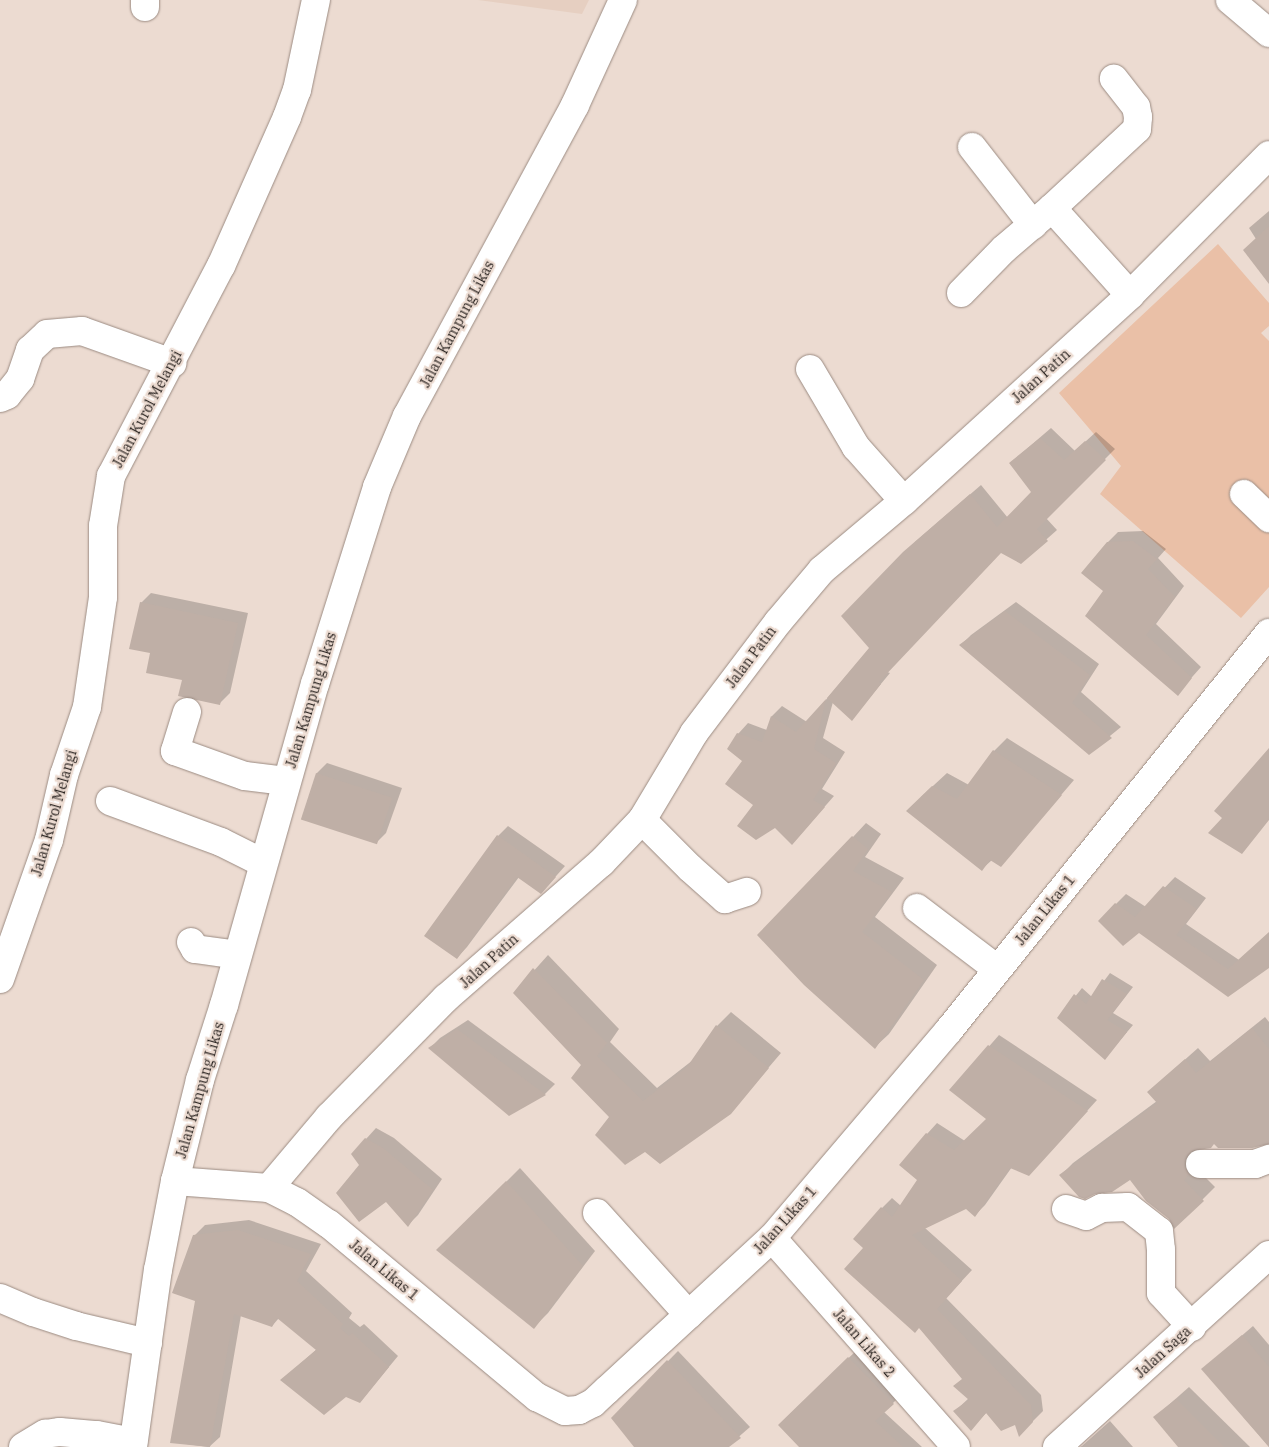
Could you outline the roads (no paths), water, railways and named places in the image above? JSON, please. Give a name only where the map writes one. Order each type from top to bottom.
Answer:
[{"type":"street","name":"Jalan Kurol Melangi","points":[[0,979],[49,840],[64,775],[87,707],[103,598],[103,526],[111,476],[172,364],[221,266],[287,117],[297,90],[316,0]]},
{"type":"street","name":"Jalan Kampung Likas","points":[[133,1445],[158,1270],[175,1181],[200,1080],[238,954],[286,781],[378,486],[407,416],[575,105],[623,0]]},
{"type":"street","points":[[1230,0],[1269,33]]},
{"type":"street","points":[[961,292],[1004,249],[1043,217],[1136,129],[1138,117],[1136,107],[1114,79]]},
{"type":"street","points":[[972,146],[1043,217],[1130,295]]},
{"type":"street","name":"Jalan Patin","points":[[269,1188],[308,1139],[440,1005],[601,863],[642,820],[694,733],[778,622],[822,570],[904,501],[1130,295],[1269,155]]},
{"type":"street","points":[[0,398],[7,395],[20,379],[30,350],[47,334],[82,331],[172,364]]},
{"type":"street","points":[[810,368],[856,447],[904,501]]},
{"type":"street","points":[[1244,494],[1269,518]]},
{"type":"street","name":"Jalan Likas 1","points":[[175,1181],[269,1188],[297,1202],[329,1224],[537,1396],[565,1411],[579,1410],[593,1403],[772,1238],[889,1102],[1269,633]]},
{"type":"street","points":[[187,712],[175,751],[245,776],[286,781]]},
{"type":"street","points":[[110,800],[221,842],[263,863]]},
{"type":"street","points":[[642,820],[690,868],[726,899],[747,892]]},
{"type":"street","points":[[916,908],[997,969]]},
{"type":"street","points":[[191,942],[195,949],[238,954]]},
{"type":"street","points":[[1200,1164],[1255,1164],[1269,1159]]},
{"type":"street","points":[[1066,1209],[1086,1216],[1102,1208],[1128,1207],[1159,1231],[1161,1292],[1192,1326]]},
{"type":"street","points":[[597,1213],[689,1315]]},
{"type":"street","name":"Jalan Likas 2","points":[[772,1238],[956,1447]]},
{"type":"street","name":"Jalan Saga","points":[[1057,1447],[1269,1255]]},
{"type":"street","points":[[0,1298],[33,1312],[76,1326],[148,1343]]},
{"type":"street","points":[[23,1447],[44,1434],[60,1432],[97,1435],[133,1445]]}]
